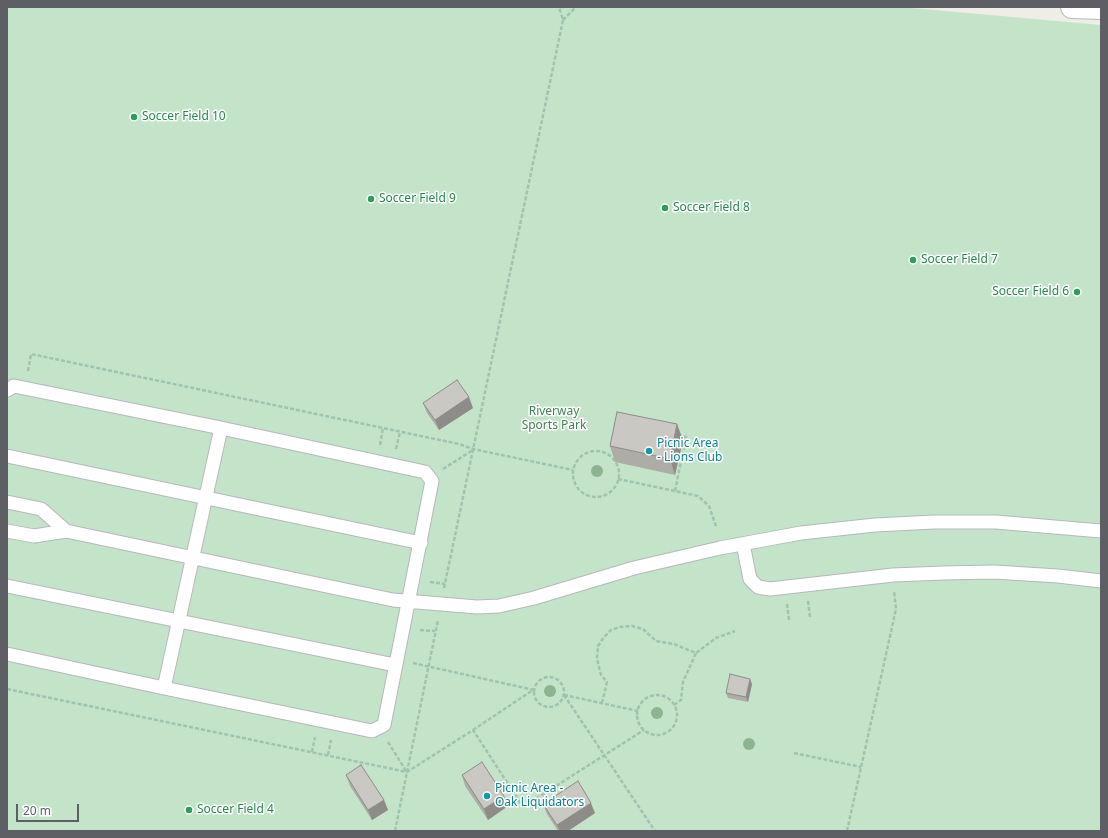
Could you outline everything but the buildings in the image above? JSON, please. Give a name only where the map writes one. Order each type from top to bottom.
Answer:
[{"type":"street","points":[[1072,7],[1101,8]]},
{"type":"lane","points":[[7,390],[14,386],[221,428],[425,472],[432,481],[384,725],[372,731],[7,654]]},
{"type":"lane","points":[[164,688],[221,428]]},
{"type":"lane","points":[[7,456],[420,543]]},
{"type":"lane","points":[[7,502],[41,509],[66,531]]},
{"type":"lane","points":[[7,531],[34,536],[66,531],[409,602],[455,606],[499,606],[534,598],[634,568],[743,544],[830,530],[875,525],[934,522],[996,522],[1101,531]]},
{"type":"lane","points":[[743,544],[750,579],[758,587],[770,590],[893,575],[994,572],[1058,576],[1101,581]]},
{"type":"lane","points":[[7,586],[179,622],[395,664]]},
{"type":"path","points":[[442,594],[563,20],[559,7]]},
{"type":"path","points":[[563,20],[576,7]]},
{"type":"path","points":[[31,354],[459,444],[473,449],[573,470]]},
{"type":"path","points":[[672,434],[686,438],[675,490]]},
{"type":"path","points":[[429,478],[473,449]]},
{"type":"path","points":[[600,451],[612,458],[618,466],[618,479],[614,489],[607,494],[592,497],[585,495],[575,484],[573,470],[575,463],[586,453],[600,451]]},
{"type":"path","points":[[612,458],[614,451]]},
{"type":"path","points":[[618,479],[698,496],[709,506],[716,526]]},
{"type":"path","points":[[847,831],[896,609],[893,575]]},
{"type":"path","points":[[427,581],[445,584]]},
{"type":"path","points":[[395,831],[438,618]]},
{"type":"path","points":[[602,703],[607,682],[599,671],[598,646],[611,630],[620,627],[632,626],[643,629],[656,641],[674,644],[696,653]]},
{"type":"path","points":[[417,630],[435,631]]},
{"type":"path","points":[[674,705],[681,700],[683,682],[696,653],[716,638],[734,631]]},
{"type":"path","points":[[429,666],[534,690]]},
{"type":"path","points":[[564,695],[559,703],[549,707],[544,706],[536,700],[534,690],[535,685],[542,678],[551,677],[556,678],[563,685],[564,695],[655,831]]},
{"type":"path","points":[[7,689],[407,772],[534,690]]},
{"type":"path","points":[[564,695],[638,712]]},
{"type":"path","points":[[657,696],[670,700],[674,705],[677,717],[676,723],[668,732],[656,735],[644,730],[640,725],[638,712],[645,700],[657,696]]},
{"type":"path","points":[[378,728],[407,772]]},
{"type":"path","points":[[472,730],[523,807],[644,730]]},
{"type":"path","points":[[794,753],[861,767]]},
{"type":"green space","name":"Riverway Sports Park","points":[[7,7],[901,7],[1101,25],[1101,831],[7,831]]},
{"type":"place","name":"Soccer Field 10","points":[[134,117]]},
{"type":"place","name":"Soccer Field 9","points":[[371,199]]},
{"type":"place","name":"Soccer Field 8","points":[[665,208]]},
{"type":"place","name":"Soccer Field 7","points":[[913,260]]},
{"type":"place","name":"Soccer Field 6","points":[[1077,292]]},
{"type":"place","name":"Picnic Area - Lions Club","points":[[649,451]]},
{"type":"place","name":"Picnic Area - Oak Liquidators","points":[[487,796]]},
{"type":"place","name":"Soccer Field 4","points":[[189,810]]}]
